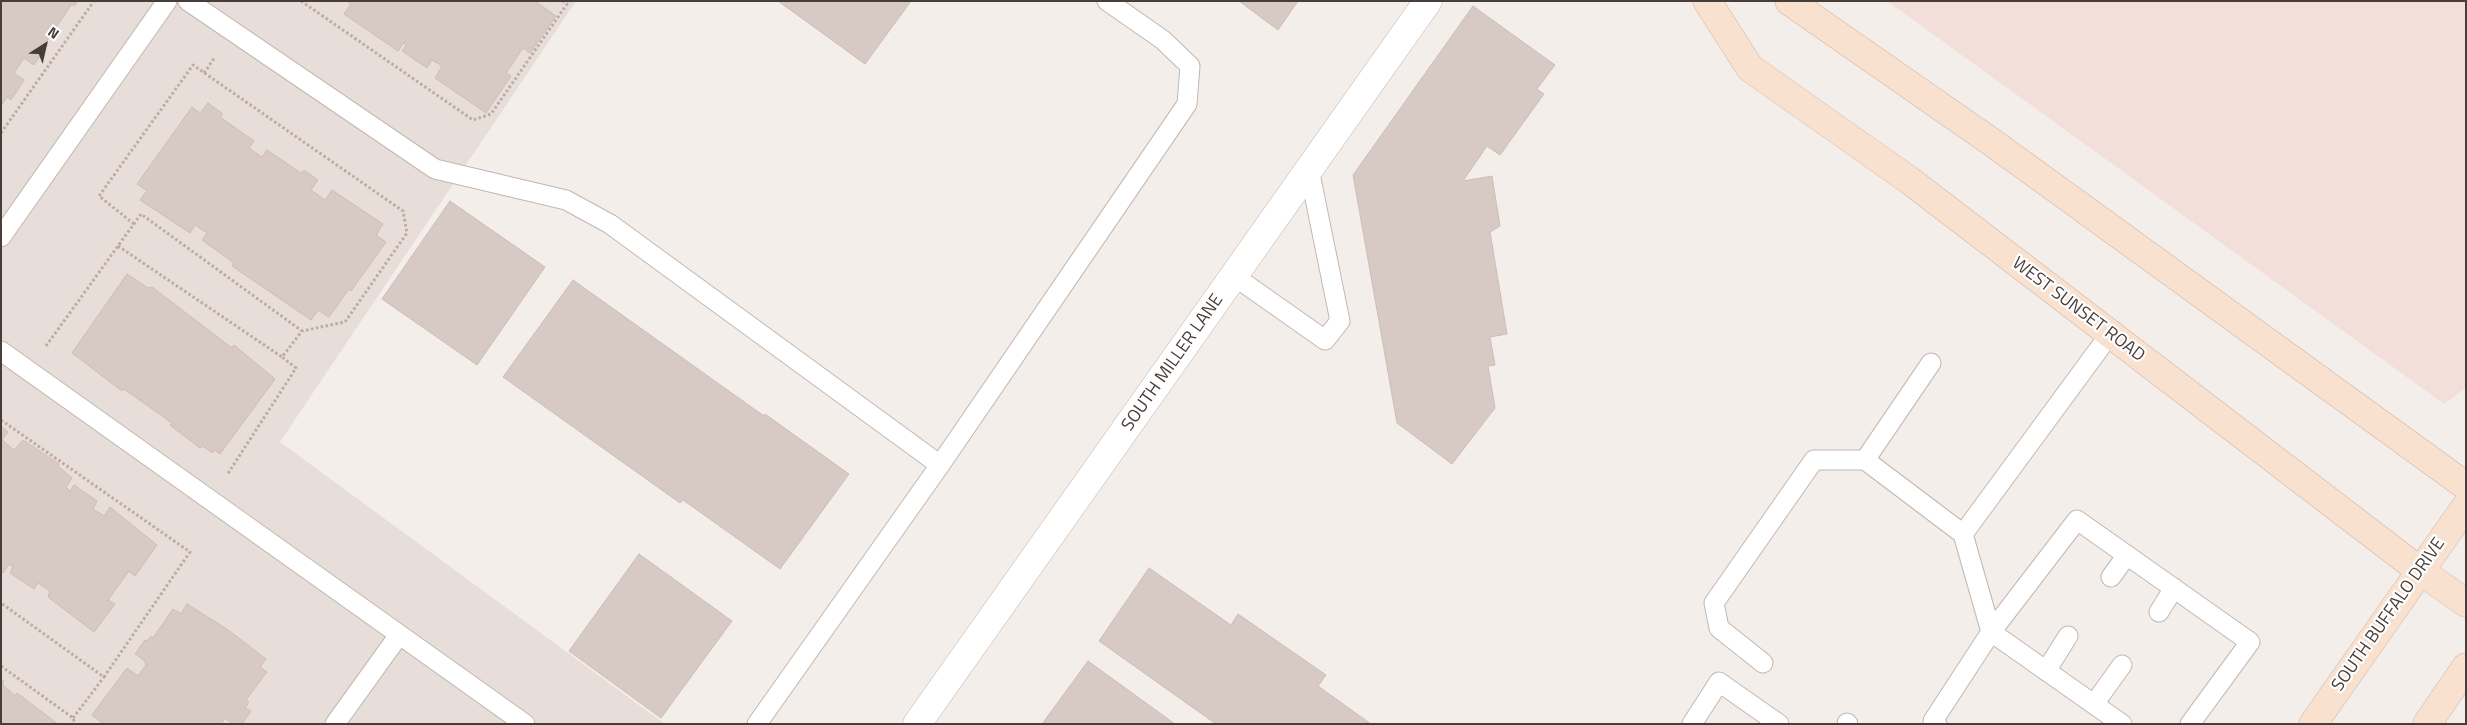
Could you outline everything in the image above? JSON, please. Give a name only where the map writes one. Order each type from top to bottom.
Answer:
[{"type":"main road","name":"WEST SUNSET ROAD","points":[[1707,1],[1750,68],[1908,180],[2419,570],[2466,603]]},
{"type":"main road","points":[[1789,1],[1993,143],[2466,486]]},
{"type":"main road","name":"SOUTH BUFFALO DRIVE","points":[[2313,724],[2419,570],[2466,506]]},
{"type":"main road","points":[[2427,724],[2466,666]]},
{"type":"street","name":"SOUTH MILLER LANE","points":[[918,724],[1428,1]]},
{"type":"lane","points":[[1,237],[168,1]]},
{"type":"lane","points":[[188,1],[435,169],[566,200],[610,224],[940,465]]},
{"type":"lane","points":[[757,724],[940,465],[1188,104],[1190,66],[1163,40],[1108,1]]},
{"type":"lane","points":[[1234,276],[1325,340],[1340,321],[1309,169]]},
{"type":"lane","points":[[1963,534],[2110,334]]},
{"type":"lane","points":[[1,352],[525,724]]},
{"type":"lane","points":[[1865,460],[1931,363]]},
{"type":"lane","points":[[1763,663],[1719,628],[1714,603],[1814,460],[1865,460],[1963,534],[1991,632],[2122,724]]},
{"type":"lane","points":[[1934,723],[1991,632],[2077,520],[2250,642],[2190,724]]},
{"type":"lane","points":[[2112,577],[2128,555]]},
{"type":"lane","points":[[2159,612],[2174,588]]},
{"type":"lane","points":[[335,724],[398,635]]},
{"type":"lane","points":[[2046,671],[2068,636]]},
{"type":"lane","points":[[2094,704],[2122,665]]},
{"type":"lane","points":[[1692,724],[1719,682],[1779,724]]},
{"type":"path","points":[[1,133],[94,1]]},
{"type":"path","points":[[301,1],[473,120],[491,114],[568,3],[563,1]]},
{"type":"path","points":[[134,224],[99,196],[193,65],[404,211],[407,233],[345,322],[302,331],[282,357]]},
{"type":"path","points":[[29,371],[141,214],[302,331]]},
{"type":"path","points":[[118,246],[296,368],[210,500]]},
{"type":"path","points":[[1,420],[190,552],[104,677],[73,718]]},
{"type":"path","points":[[1,603],[104,677]]},
{"type":"path","points":[[1,666],[73,718],[74,724]]},
{"type":"shaded area","points":[[1,1],[576,1],[280,442],[665,724],[1,724]]},
{"type":"shaded area","points":[[1887,1],[2466,1],[2466,388],[2444,404]]},
{"type":"building","points":[[1,1],[78,1],[74,6],[72,4],[46,42],[48,44],[34,65],[24,58],[14,73],[24,80],[11,100],[7,97],[1,106]]},
{"type":"building","points":[[347,1],[535,1],[556,16],[530,53],[523,48],[506,73],[511,76],[486,113],[435,78],[442,66],[432,60],[427,68],[402,51],[406,46],[404,42],[398,51],[344,14],[351,4]]},
{"type":"building","points":[[778,1],[911,1],[865,64]]},
{"type":"building","points":[[1239,1],[1298,1],[1278,30]]},
{"type":"building","points":[[1473,6],[1555,65],[1537,89],[1544,94],[1500,155],[1487,146],[1463,181],[1492,176],[1500,226],[1490,232],[1507,334],[1490,337],[1495,365],[1488,366],[1495,408],[1452,464],[1397,423],[1353,175]]},
{"type":"building","points":[[208,103],[223,114],[220,117],[254,141],[249,148],[262,157],[267,150],[301,173],[304,170],[318,180],[311,190],[325,200],[332,190],[383,224],[376,235],[386,242],[351,291],[349,289],[329,317],[318,310],[311,320],[232,266],[234,263],[202,240],[207,233],[195,225],[190,233],[140,200],[147,191],[137,184],[192,107],[200,113]]},
{"type":"building","points":[[450,201],[545,267],[477,365],[382,299]]},
{"type":"building","points":[[127,274],[148,288],[152,287],[232,348],[234,345],[275,379],[220,454],[214,450],[212,453],[203,446],[200,448],[170,425],[172,423],[124,389],[122,391],[72,353]]},
{"type":"building","points":[[573,280],[849,474],[780,569],[683,500],[680,503],[503,377]]},
{"type":"building","points":[[1,426],[8,432],[2,440],[14,450],[23,440],[59,464],[58,466],[72,478],[66,487],[70,491],[74,485],[97,501],[93,509],[104,516],[110,507],[157,545],[135,576],[129,571],[108,600],[115,604],[94,632],[48,597],[50,591],[38,583],[34,589],[10,573],[13,567],[9,564],[3,573],[1,571]]},
{"type":"building","points":[[639,554],[732,621],[661,718],[569,651]]},
{"type":"building","points":[[1149,568],[1231,625],[1238,614],[1326,675],[1318,686],[1371,724],[1216,724],[1099,641]]},
{"type":"building","points":[[187,604],[227,629],[266,659],[260,667],[267,672],[246,700],[249,702],[245,708],[251,711],[242,724],[233,724],[225,718],[221,724],[103,724],[92,715],[127,668],[138,676],[146,665],[145,661],[135,654],[145,640],[147,641],[151,636],[153,638],[173,609],[181,614]]},
{"type":"building","points":[[1088,661],[1175,724],[1042,724]]},
{"type":"building","points":[[1,679],[4,681],[2,684],[15,696],[17,693],[58,724],[1,724]]}]
